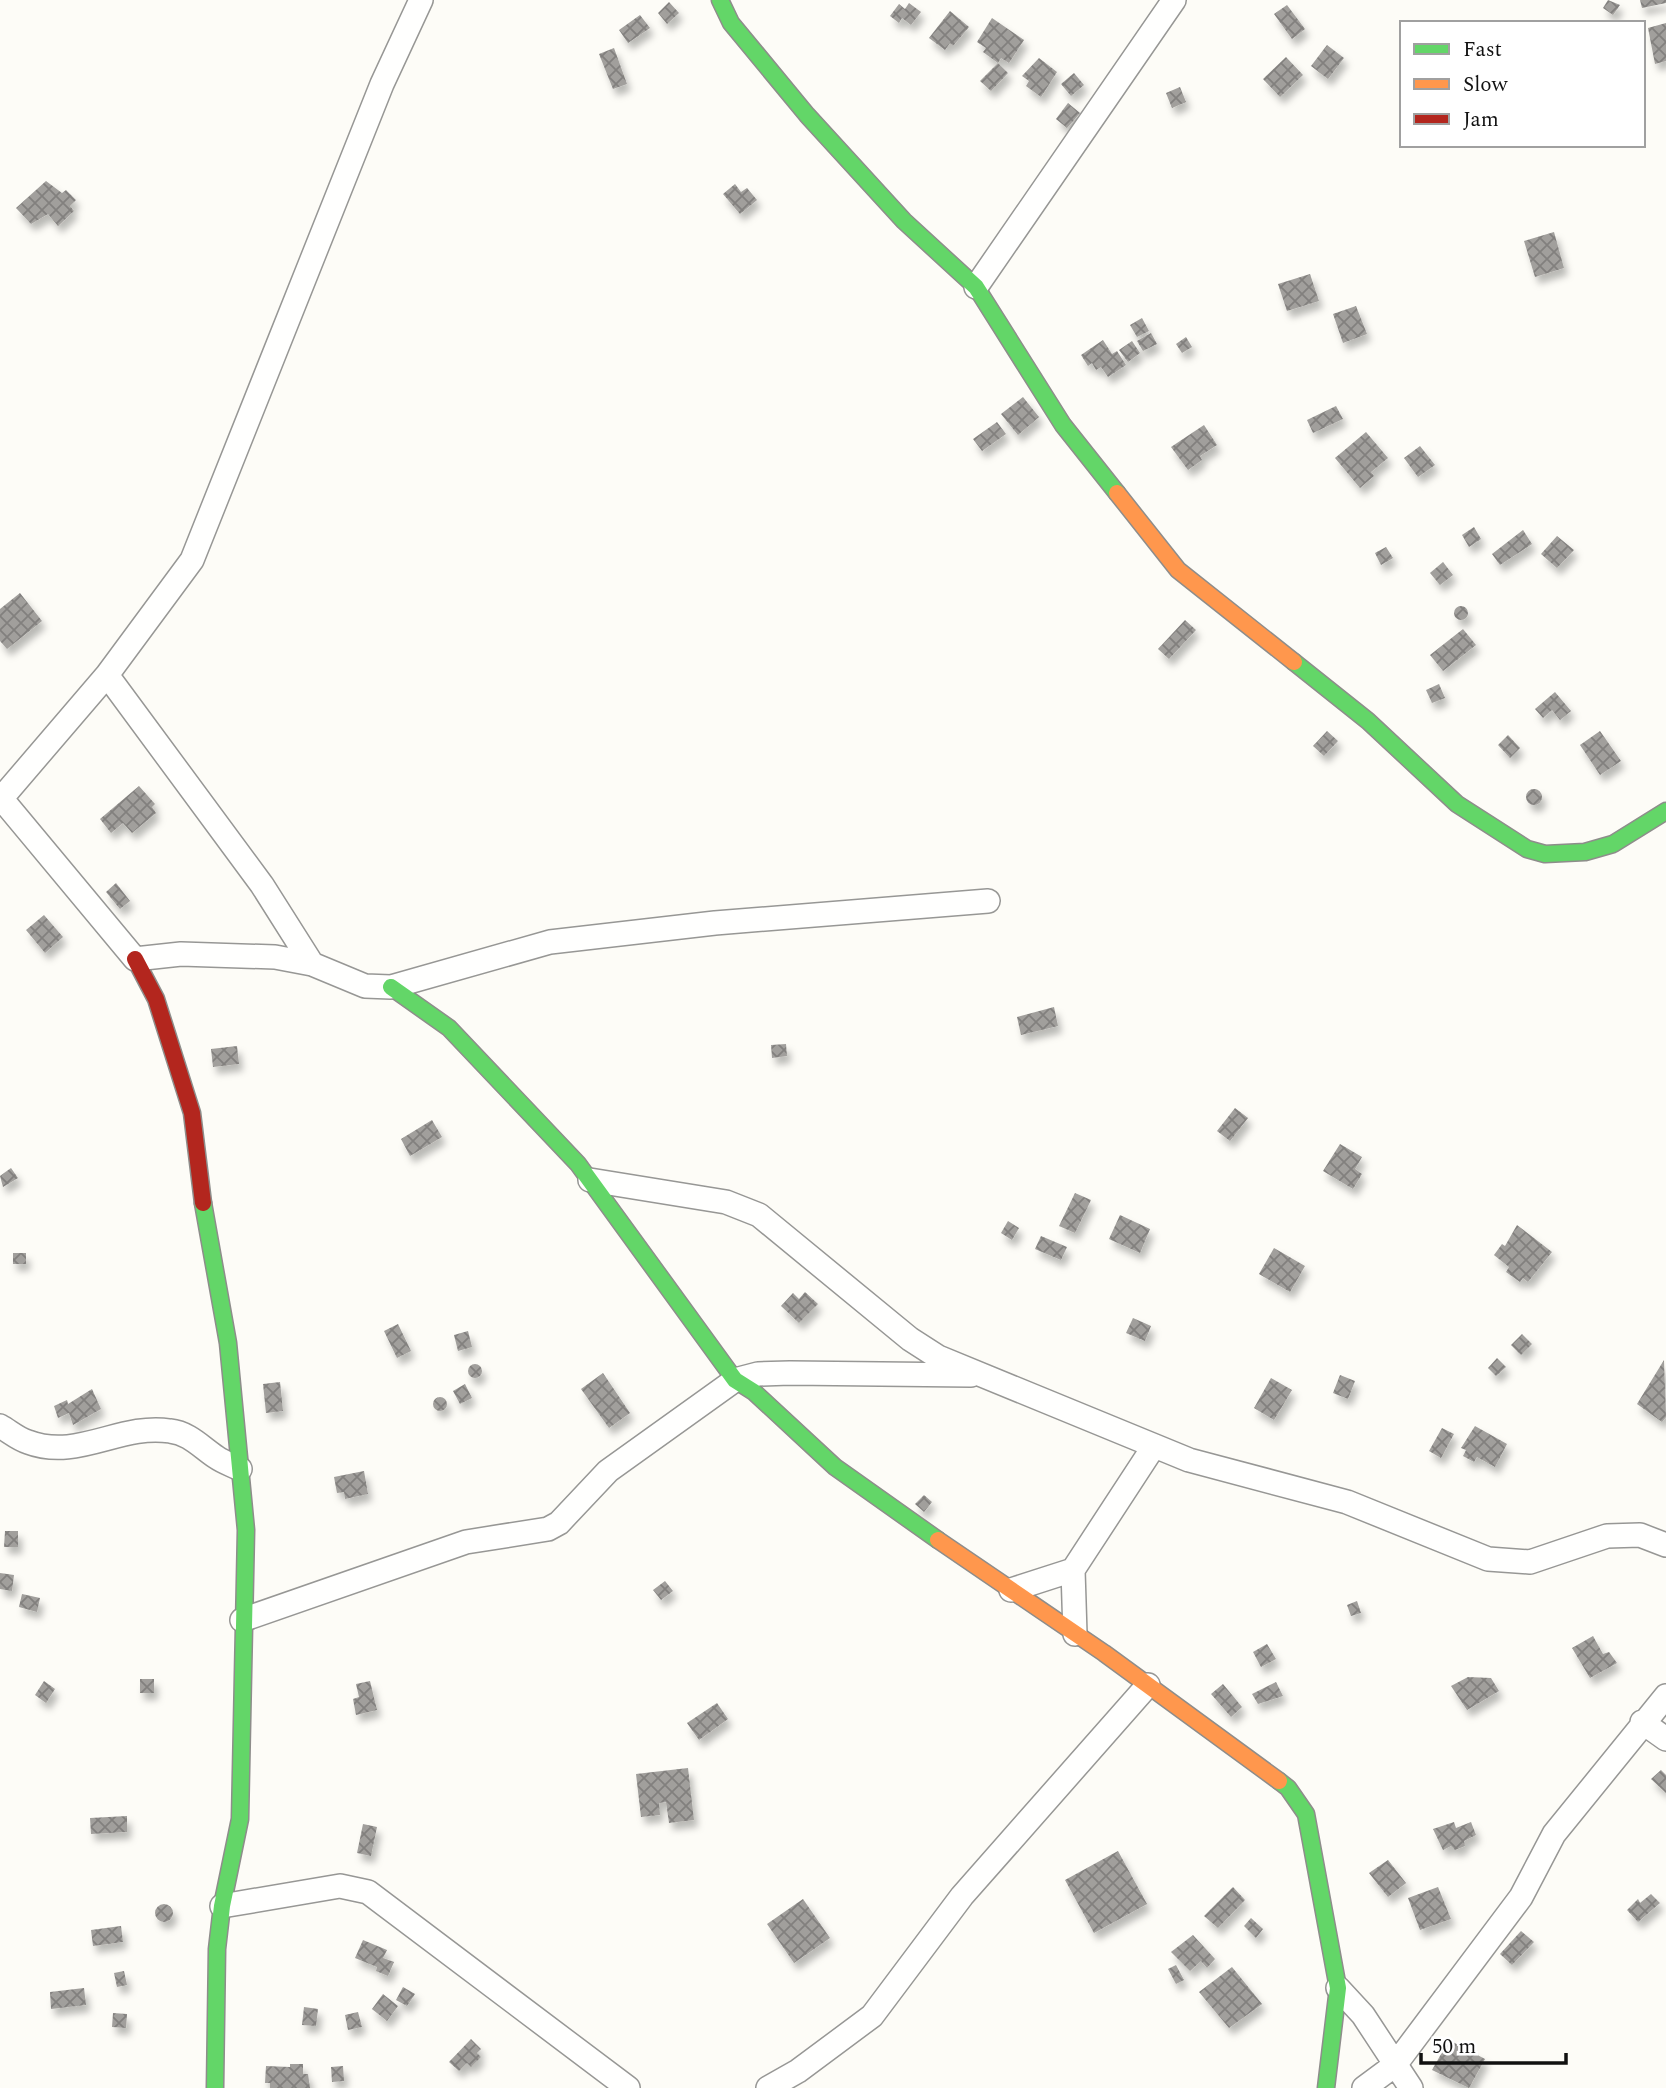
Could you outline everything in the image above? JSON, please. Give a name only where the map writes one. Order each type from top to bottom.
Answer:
[{"type":"street","points":[[215,2088],[217,1950],[222,1906],[240,1819],[242,1620],[246,1530],[228,1343],[205,1223],[192,1113],[156,999],[135,959],[1,799],[107,675],[192,560],[382,84],[421,0]]},
{"type":"street","points":[[720,0],[731,23],[807,115],[904,221],[976,288],[1063,425],[1178,570],[1368,721],[1457,804],[1527,849],[1545,854],[1585,852],[1613,844],[1666,811]]},
{"type":"street","points":[[976,288],[1174,0]]},
{"type":"street","points":[[107,675],[262,885],[312,964]]},
{"type":"street","points":[[135,959],[181,954],[275,957],[312,964],[365,986],[391,987],[550,942],[715,923],[988,901]]},
{"type":"street","points":[[391,987],[449,1028],[590,1180],[687,1318],[735,1380],[754,1392],[835,1466],[1148,1685],[1288,1788],[1306,1814],[1338,1988],[1326,2088]]},
{"type":"street","points":[[590,1180],[726,1202],[759,1214],[910,1339],[938,1357],[1189,1460],[1347,1502],[1488,1559],[1530,1562],[1607,1536],[1640,1535],[1666,1545]]},
{"type":"street","points":[[242,1620],[466,1542],[548,1529],[559,1523],[608,1471],[735,1380],[758,1374],[790,1373],[978,1375]]},
{"type":"street","points":[[0,1426],[28,1442],[68,1449],[98,1443],[137,1429],[172,1431],[197,1441],[217,1459],[240,1469]]},
{"type":"street","points":[[1075,1634],[1073,1570],[1154,1446]]},
{"type":"street","points":[[1011,1591],[1073,1570]]},
{"type":"street","points":[[768,2088],[799,2071],[872,2016],[962,1896],[1148,1685]]},
{"type":"street","points":[[1364,2088],[1395,2065],[1521,1897],[1554,1834],[1642,1722],[1666,1696]]},
{"type":"street","points":[[1642,1722],[1666,1739]]},
{"type":"street","points":[[222,1906],[340,1886],[368,1892],[628,2088]]},
{"type":"street","points":[[1338,1988],[1363,2015],[1411,2088]]},
{"type":"building","points":[[1608,0],[1620,5],[1613,15],[1603,8]]},
{"type":"building","points":[[1640,0],[1666,0],[1666,3],[1642,8]]},
{"type":"building","points":[[669,2],[679,13],[667,24],[658,13]]},
{"type":"building","points":[[909,3],[921,12],[911,25],[902,18],[899,23],[890,16],[899,4],[905,9]]},
{"type":"building","points":[[1287,5],[1305,29],[1292,39],[1274,14]]},
{"type":"building","points":[[950,11],[969,27],[953,46],[950,43],[945,50],[929,38]]},
{"type":"building","points":[[640,15],[650,28],[628,43],[619,30]]},
{"type":"building","points":[[992,18],[1024,40],[1009,63],[1001,58],[998,63],[983,52],[986,48],[977,42]]},
{"type":"building","points":[[1666,23],[1666,61],[1655,64],[1648,28]]},
{"type":"building","points":[[1327,45],[1344,58],[1328,79],[1311,66]]},
{"type":"building","points":[[614,48],[627,84],[613,89],[599,54]]},
{"type":"building","points":[[1286,57],[1303,75],[1280,97],[1263,79]]},
{"type":"building","points":[[1039,58],[1057,72],[1041,97],[1026,86],[1029,81],[1022,76]]},
{"type":"building","points":[[998,63],[1008,73],[991,91],[980,81]]},
{"type":"building","points":[[1074,73],[1084,85],[1071,96],[1061,84]]},
{"type":"building","points":[[1180,87],[1186,102],[1172,108],[1166,93]]},
{"type":"building","points":[[1068,103],[1080,113],[1067,128],[1056,119]]},
{"type":"building","points":[[46,181],[62,193],[66,190],[76,200],[70,206],[74,211],[58,226],[48,214],[31,224],[16,208]]},
{"type":"building","points":[[735,184],[741,192],[747,188],[757,200],[740,214],[723,194]]},
{"type":"building","points":[[1554,232],[1564,268],[1535,277],[1524,241]]},
{"type":"building","points":[[1310,274],[1319,301],[1287,311],[1278,284]]},
{"type":"building","points":[[1356,306],[1367,334],[1343,343],[1333,314]]},
{"type":"building","points":[[1142,318],[1149,331],[1137,337],[1130,325]]},
{"type":"building","points":[[1151,333],[1157,344],[1143,351],[1137,341]]},
{"type":"building","points":[[1186,337],[1192,347],[1182,353],[1176,344]]},
{"type":"building","points":[[1103,340],[1112,354],[1117,351],[1126,365],[1108,377],[1101,367],[1096,370],[1092,363],[1088,366],[1081,355]]},
{"type":"building","points":[[1132,341],[1140,353],[1128,362],[1119,350]]},
{"type":"building","points":[[1023,397],[1039,417],[1018,435],[1001,414]]},
{"type":"building","points":[[1336,406],[1343,419],[1313,433],[1307,420]]},
{"type":"building","points":[[997,422],[1006,434],[982,451],[973,439]]},
{"type":"building","points":[[1204,425],[1217,445],[1200,456],[1202,460],[1188,470],[1171,447]]},
{"type":"building","points":[[1366,432],[1388,458],[1371,472],[1374,476],[1360,488],[1335,458]]},
{"type":"building","points":[[1420,446],[1435,465],[1418,477],[1404,458]]},
{"type":"building","points":[[1474,527],[1481,539],[1469,547],[1462,535]]},
{"type":"building","points":[[1523,530],[1532,544],[1500,565],[1492,554]]},
{"type":"building","points":[[1557,536],[1574,550],[1557,568],[1541,554]]},
{"type":"building","points":[[1386,547],[1393,558],[1381,565],[1375,553]]},
{"type":"building","points":[[1443,562],[1453,575],[1440,585],[1430,573]]},
{"type":"building","points":[[20,593],[42,621],[7,649],[0,641],[0,609]]},
{"type":"building","points":[[1461,606],[1466,608],[1466,618],[1461,620],[1456,618],[1454,613],[1456,608]]},
{"type":"building","points":[[1185,620],[1196,630],[1169,659],[1158,649]]},
{"type":"building","points":[[1463,629],[1476,645],[1443,671],[1430,655]]},
{"type":"building","points":[[1439,684],[1445,698],[1432,703],[1426,690]]},
{"type":"building","points":[[1555,692],[1571,711],[1560,720],[1552,710],[1543,718],[1535,709]]},
{"type":"building","points":[[1327,731],[1338,741],[1324,756],[1313,746]]},
{"type":"building","points":[[1600,731],[1621,761],[1600,775],[1580,745]]},
{"type":"building","points":[[1508,735],[1520,748],[1510,758],[1498,745]]},
{"type":"building","points":[[139,786],[155,804],[152,807],[156,813],[132,833],[123,823],[111,833],[100,819]]},
{"type":"building","points":[[1531,789],[1537,789],[1542,797],[1540,803],[1531,805],[1526,800],[1526,794]]},
{"type":"building","points":[[116,883],[130,901],[120,909],[106,892]]},
{"type":"building","points":[[44,915],[63,937],[45,953],[26,930]]},
{"type":"building","points":[[1054,1007],[1058,1026],[1021,1035],[1017,1017]]},
{"type":"building","points":[[786,1044],[787,1056],[772,1058],[771,1045]]},
{"type":"building","points":[[237,1046],[239,1064],[213,1067],[211,1049]]},
{"type":"building","points":[[1235,1108],[1248,1118],[1230,1141],[1217,1131]]},
{"type":"building","points":[[432,1120],[442,1137],[410,1156],[401,1139]]},
{"type":"building","points":[[1340,1144],[1362,1157],[1355,1169],[1362,1174],[1353,1189],[1323,1171]]},
{"type":"building","points":[[11,1168],[18,1178],[3,1187],[0,1176]]},
{"type":"building","points":[[1075,1193],[1091,1200],[1075,1233],[1059,1226]]},
{"type":"building","points":[[1120,1215],[1150,1229],[1140,1253],[1109,1239]]},
{"type":"building","points":[[1008,1221],[1019,1228],[1012,1240],[1001,1233]]},
{"type":"building","points":[[1517,1225],[1552,1252],[1528,1282],[1523,1278],[1520,1282],[1506,1272],[1509,1267],[1494,1255],[1502,1244],[1505,1246]]},
{"type":"building","points":[[1041,1236],[1067,1247],[1061,1260],[1035,1249]]},
{"type":"building","points":[[1274,1248],[1305,1266],[1290,1292],[1259,1274]]},
{"type":"building","points":[[13,1253],[26,1253],[26,1264],[13,1264]]},
{"type":"building","points":[[805,1292],[818,1304],[799,1323],[781,1306],[793,1293],[799,1299]]},
{"type":"building","points":[[1133,1318],[1151,1326],[1145,1341],[1126,1333]]},
{"type":"building","points":[[398,1324],[411,1351],[397,1358],[384,1331]]},
{"type":"building","points":[[468,1331],[472,1347],[458,1351],[454,1335]]},
{"type":"building","points":[[1522,1334],[1532,1344],[1521,1355],[1511,1345]]},
{"type":"building","points":[[1497,1358],[1506,1367],[1496,1376],[1488,1368]]},
{"type":"building","points":[[1664,1360],[1666,1417],[1662,1422],[1637,1404]]},
{"type":"building","points":[[472,1364],[478,1364],[482,1371],[478,1378],[472,1378],[468,1374],[468,1368]]},
{"type":"building","points":[[603,1373],[630,1413],[609,1428],[581,1389]]},
{"type":"building","points":[[1340,1375],[1355,1381],[1348,1399],[1333,1393]]},
{"type":"building","points":[[1271,1378],[1292,1390],[1274,1420],[1254,1408]]},
{"type":"building","points":[[280,1382],[283,1411],[266,1413],[263,1384]]},
{"type":"building","points":[[465,1384],[472,1398],[460,1404],[453,1391]]},
{"type":"building","points":[[92,1389],[101,1409],[73,1425],[69,1413],[58,1418],[54,1406],[67,1400],[68,1404]]},
{"type":"building","points":[[440,1397],[445,1399],[445,1409],[440,1411],[435,1409],[433,1404],[435,1399]]},
{"type":"building","points":[[1475,1426],[1507,1444],[1495,1467],[1477,1457],[1474,1462],[1463,1456],[1466,1450],[1461,1448]]},
{"type":"building","points":[[1442,1428],[1454,1434],[1441,1458],[1429,1451]]},
{"type":"building","points":[[364,1471],[368,1494],[345,1499],[344,1492],[337,1493],[334,1477]]},
{"type":"building","points":[[924,1495],[932,1502],[924,1512],[915,1504]]},
{"type":"building","points":[[5,1531],[18,1531],[18,1547],[4,1547]]},
{"type":"building","points":[[0,1573],[14,1575],[12,1591],[0,1589]]},
{"type":"building","points":[[665,1581],[673,1591],[661,1600],[653,1590]]},
{"type":"building","points":[[22,1594],[40,1598],[37,1612],[19,1607]]},
{"type":"building","points":[[1357,1601],[1361,1613],[1351,1616],[1347,1605]]},
{"type":"building","points":[[1593,1636],[1603,1654],[1609,1652],[1617,1663],[1590,1678],[1572,1648]]},
{"type":"building","points":[[1267,1644],[1276,1659],[1261,1667],[1253,1652]]},
{"type":"building","points":[[1468,1677],[1491,1678],[1499,1691],[1467,1710],[1451,1686]]},
{"type":"building","points":[[140,1679],[154,1679],[154,1693],[140,1693]]},
{"type":"building","points":[[44,1681],[55,1689],[46,1703],[35,1695]]},
{"type":"building","points":[[370,1681],[377,1710],[356,1715],[353,1699],[359,1697],[356,1684]]},
{"type":"building","points":[[1276,1682],[1283,1696],[1258,1704],[1252,1694]]},
{"type":"building","points":[[1223,1684],[1242,1707],[1231,1717],[1211,1694]]},
{"type":"building","points":[[717,1703],[728,1719],[699,1740],[687,1723]]},
{"type":"building","points":[[688,1768],[694,1820],[669,1823],[666,1802],[659,1803],[660,1815],[641,1817],[636,1774]]},
{"type":"building","points":[[1661,1770],[1666,1775],[1666,1793],[1651,1779]]},
{"type":"building","points":[[127,1816],[127,1832],[91,1834],[90,1818]]},
{"type":"building","points":[[1454,1822],[1456,1828],[1471,1822],[1476,1835],[1464,1841],[1465,1846],[1455,1850],[1451,1846],[1443,1850],[1433,1829]]},
{"type":"building","points":[[363,1824],[377,1827],[371,1856],[357,1853]]},
{"type":"building","points":[[1118,1851],[1147,1904],[1094,1933],[1065,1880]]},
{"type":"building","points":[[1388,1860],[1406,1883],[1388,1897],[1369,1873]]},
{"type":"building","points":[[1233,1887],[1245,1900],[1218,1928],[1204,1916]]},
{"type":"building","points":[[1438,1887],[1451,1919],[1420,1930],[1408,1898]]},
{"type":"building","points":[[1651,1894],[1660,1903],[1638,1922],[1627,1910],[1638,1899],[1640,1903]]},
{"type":"building","points":[[803,1899],[830,1938],[794,1963],[767,1924]]},
{"type":"building","points":[[160,1904],[168,1904],[173,1913],[171,1920],[160,1922],[155,1917],[155,1909]]},
{"type":"building","points":[[1251,1918],[1263,1929],[1256,1938],[1244,1926]]},
{"type":"building","points":[[121,1926],[123,1942],[93,1946],[91,1930]]},
{"type":"building","points":[[1521,1931],[1534,1942],[1512,1965],[1500,1954]]},
{"type":"building","points":[[1193,1935],[1215,1959],[1207,1968],[1201,1961],[1190,1971],[1171,1952]]},
{"type":"building","points":[[363,1940],[387,1950],[383,1958],[394,1962],[388,1976],[376,1971],[377,1967],[355,1958]]},
{"type":"building","points":[[1176,1965],[1184,1980],[1176,1984],[1168,1969]]},
{"type":"building","points":[[1232,1967],[1262,2004],[1229,2028],[1199,1992]]},
{"type":"building","points":[[124,1971],[127,1985],[117,1987],[114,1973]]},
{"type":"building","points":[[403,1987],[415,1994],[407,2006],[396,2000]]},
{"type":"building","points":[[84,1988],[86,2005],[51,2009],[50,1992]]},
{"type":"building","points":[[383,1994],[398,2006],[387,2021],[372,2009]]},
{"type":"building","points":[[304,2007],[318,2009],[316,2026],[302,2025]]},
{"type":"building","points":[[358,2012],[362,2027],[348,2030],[345,2015]]},
{"type":"building","points":[[113,2013],[127,2014],[126,2028],[112,2027]]},
{"type":"building","points":[[471,2039],[481,2049],[477,2053],[481,2057],[471,2067],[467,2063],[459,2071],[449,2062]]},
{"type":"building","points":[[1449,2040],[1485,2059],[1469,2088],[1432,2070]]},
{"type":"building","points":[[290,2064],[303,2064],[303,2074],[308,2074],[310,2088],[270,2088],[270,2083],[265,2083],[266,2066],[290,2067]]},
{"type":"building","points":[[343,2066],[344,2081],[332,2082],[331,2067]]},
{"type":"traffic: fast","points":[[720,0],[731,23],[807,115],[904,221],[976,287],[1063,425],[1117,493]]},
{"type":"traffic: fast","points":[[1294,662],[1368,721],[1457,804],[1527,849],[1545,854],[1585,852],[1613,844],[1666,811]]},
{"type":"traffic: fast","points":[[391,987],[449,1028],[578,1164],[735,1380],[754,1392],[835,1467],[938,1540]]},
{"type":"traffic: fast","points":[[203,1203],[228,1343],[246,1530],[240,1819],[222,1906],[217,1949],[215,2088]]},
{"type":"traffic: fast","points":[[1279,1781],[1288,1788],[1306,1814],[1338,1988],[1326,2088]]},
{"type":"traffic: slow","points":[[1117,493],[1178,570],[1294,662]]},
{"type":"traffic: slow","points":[[938,1540],[1104,1653],[1279,1781]]},
{"type":"traffic: jam","points":[[135,959],[156,999],[192,1113],[203,1203]]}]
